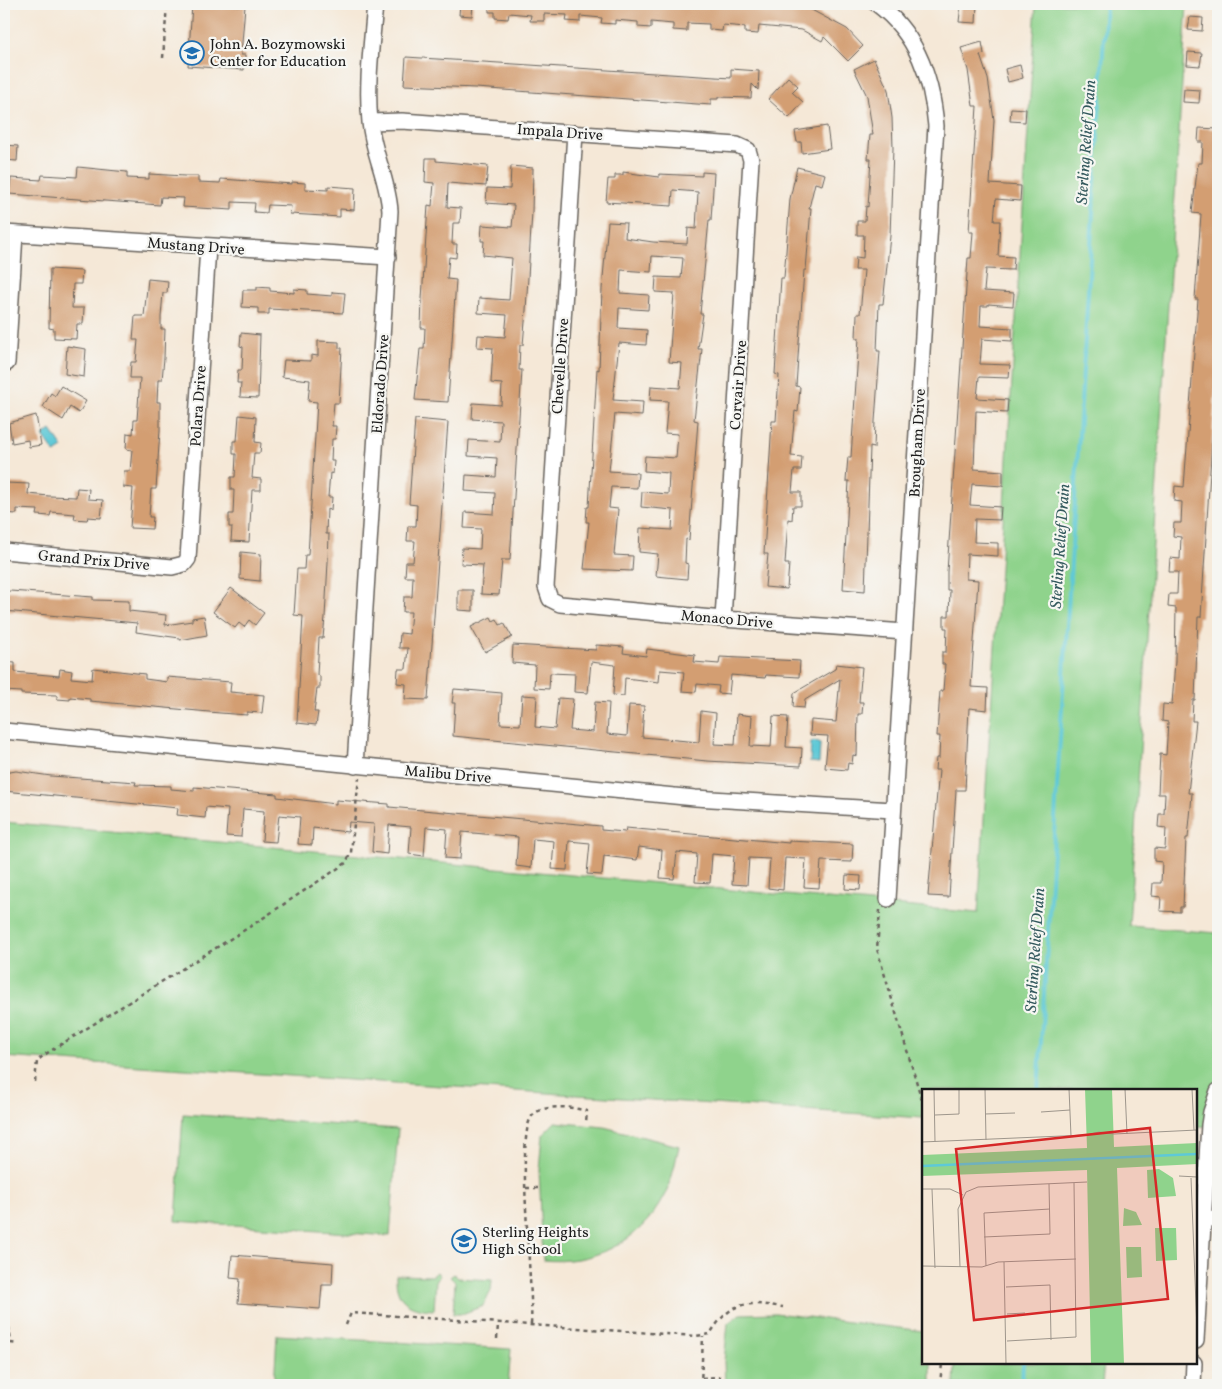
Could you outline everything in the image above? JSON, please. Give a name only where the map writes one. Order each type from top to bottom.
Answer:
[{"type":"street","name":"Eldorado Drive","points":[[357,770],[388,257],[389,197],[373,142],[369,104],[375,4]]},
{"type":"street","name":"Brougham Drive","points":[[888,7],[909,36],[925,68],[934,103],[936,126],[905,632],[892,810],[888,899]]},
{"type":"street","name":"Impala Drive","points":[[370,122],[395,120],[575,133],[737,145],[748,150]]},
{"type":"street","name":"Chevelle Drive","points":[[550,599],[546,587],[575,133]]},
{"type":"street","name":"Corvair Drive","points":[[723,619],[752,160],[748,150]]},
{"type":"street","name":"Mustang Drive","points":[[9,234],[388,257]]},
{"type":"street","points":[[7,363],[9,234]]},
{"type":"street","name":"Polara Drive","points":[[184,564],[189,552],[208,247]]},
{"type":"street","name":"Grand Prix Drive","points":[[4,551],[172,567],[184,564]]},
{"type":"street","name":"Monaco Drive","points":[[550,599],[560,604],[723,619],[905,632]]},
{"type":"street","name":"Malibu Drive","points":[[4,731],[357,770],[695,798],[892,810]]},
{"type":"street","points":[[1197,1332],[1211,1219],[1210,1119],[1218,1091]]},
{"type":"street","points":[[1193,1385],[1194,1364]]},
{"type":"path","points":[[163,58],[167,4]]},
{"type":"path","points":[[35,1082],[37,1061],[44,1055],[252,926],[346,863],[351,852],[357,770]]},
{"type":"path","points":[[888,899],[881,901],[876,944],[922,1101]]},
{"type":"path","points":[[531,1324],[526,1188],[526,1138],[528,1122],[537,1111],[552,1107],[584,1110],[587,1113],[586,1123]]},
{"type":"path","points":[[526,1188],[538,1188]]},
{"type":"path","points":[[346,1324],[350,1313],[703,1336],[710,1334],[717,1322],[736,1306],[752,1303],[783,1307]]},
{"type":"path","points":[[4,1320],[9,1328],[11,1343],[18,1344]]},
{"type":"path","points":[[497,1338],[498,1324]]},
{"type":"path","points":[[702,1385],[703,1336]]},
{"type":"path","points":[[940,1385],[942,1364]]},
{"type":"path","points":[[702,1378],[721,1377]]},
{"type":"green space","points":[[1036,4],[1187,4],[1129,926],[1218,933],[1218,1127],[1197,1126],[1197,1089],[922,1089],[922,1118],[4,1057],[4,822],[978,913]]},
{"type":"green space","points":[[183,1114],[398,1129],[390,1236],[176,1221]]},
{"type":"green space","points":[[555,1122],[604,1127],[679,1146],[669,1186],[653,1214],[641,1227],[627,1239],[612,1248],[579,1259],[561,1261],[543,1260],[539,1170],[542,1135]]},
{"type":"green space","points":[[437,1272],[440,1276],[436,1280],[434,1310],[411,1306],[401,1298],[396,1284],[396,1275],[432,1276]]},
{"type":"green space","points":[[454,1274],[458,1278],[492,1280],[491,1290],[483,1306],[462,1314],[453,1314],[455,1282],[450,1277]]},
{"type":"green space","points":[[775,1313],[922,1331],[922,1364],[931,1364],[931,1385],[725,1385],[724,1361],[728,1323],[740,1314]]},
{"type":"green space","points":[[277,1335],[511,1349],[508,1385],[274,1385]]},
{"type":"green space","points":[[955,1364],[1104,1364],[1102,1385],[954,1385]]},
{"type":"water","points":[[51,430],[63,448],[55,453],[43,436]]},
{"type":"water","points":[[814,741],[820,744],[819,763],[810,762],[811,743]]},
{"type":"building","name":"John A. Bozymowski Center for Education","points":[[192,4],[245,6],[241,55],[245,55],[244,70],[188,66]]},
{"type":"building","points":[[460,4],[473,4],[472,16],[459,15]]},
{"type":"building","points":[[489,4],[760,4],[760,6],[783,8],[783,5],[806,7],[847,29],[863,46],[848,61],[824,37],[822,41],[802,30],[759,26],[758,34],[745,33],[745,27],[723,25],[722,31],[709,30],[709,24],[687,23],[687,31],[673,30],[673,24],[651,22],[651,28],[638,27],[638,22],[615,20],[615,24],[601,23],[602,18],[580,16],[580,22],[566,21],[567,15],[544,14],[544,21],[530,21],[531,15],[509,13],[508,19],[495,18],[495,12],[489,12]]},
{"type":"building","points":[[961,4],[977,4],[976,23],[959,22]]},
{"type":"building","points":[[1190,17],[1203,18],[1202,31],[1188,30]]},
{"type":"building","points":[[982,42],[984,54],[980,55],[988,79],[994,120],[990,184],[1021,186],[1020,201],[996,199],[994,221],[1000,221],[998,256],[1014,257],[1013,270],[986,269],[984,291],[1014,293],[1013,306],[988,304],[988,306],[981,306],[980,326],[1012,328],[1012,341],[982,339],[980,364],[1010,365],[1009,378],[979,377],[977,398],[1008,400],[1007,413],[976,411],[974,469],[1003,471],[1003,486],[972,484],[970,505],[1001,507],[1000,520],[975,519],[974,542],[998,543],[998,556],[967,554],[966,579],[978,580],[971,687],[988,688],[987,710],[969,708],[965,790],[956,790],[949,897],[928,896],[939,770],[935,770],[936,758],[939,758],[940,736],[937,736],[940,691],[943,691],[945,664],[942,664],[942,652],[946,652],[947,628],[944,628],[944,616],[949,616],[950,590],[947,590],[947,572],[968,258],[971,258],[973,232],[969,232],[977,106],[973,106],[968,70],[961,48]]},
{"type":"building","points":[[1188,52],[1202,53],[1200,66],[1187,65]]},
{"type":"building","points":[[406,57],[731,78],[731,69],[759,71],[758,90],[752,84],[751,98],[718,97],[718,99],[711,99],[711,105],[476,88],[404,85]]},
{"type":"building","points":[[874,59],[888,90],[892,118],[893,148],[890,236],[883,304],[879,304],[877,351],[880,351],[874,448],[870,447],[865,591],[843,589],[849,481],[846,481],[848,457],[851,457],[859,338],[856,338],[857,314],[860,314],[864,270],[855,270],[856,257],[863,258],[864,235],[857,235],[857,221],[865,221],[866,206],[868,207],[871,159],[868,159],[870,135],[873,135],[867,96],[854,69]]},
{"type":"building","points":[[1020,65],[1023,78],[1008,82],[1005,69]]},
{"type":"building","points":[[788,77],[798,86],[792,92],[803,102],[789,118],[768,99]]},
{"type":"building","points":[[1184,89],[1200,90],[1199,103],[1183,102]]},
{"type":"building","points":[[1011,108],[1026,109],[1025,122],[1010,121]]},
{"type":"building","points":[[827,126],[830,149],[802,153],[801,142],[797,142],[795,131]]},
{"type":"building","points":[[1199,128],[1218,129],[1218,343],[1201,617],[1198,617],[1195,700],[1193,700],[1192,721],[1196,721],[1188,793],[1192,793],[1188,838],[1186,838],[1183,907],[1180,907],[1180,912],[1160,911],[1161,897],[1152,896],[1153,883],[1161,883],[1162,862],[1154,861],[1154,848],[1165,849],[1166,828],[1158,827],[1159,814],[1164,814],[1165,794],[1158,794],[1160,754],[1166,755],[1168,722],[1162,721],[1163,704],[1172,705],[1175,661],[1176,608],[1168,607],[1169,594],[1177,594],[1178,572],[1169,572],[1170,558],[1180,559],[1181,537],[1173,536],[1174,523],[1181,523],[1182,502],[1174,501],[1175,486],[1184,487],[1198,299],[1195,299],[1201,214],[1192,213],[1198,163],[1202,163],[1203,142],[1198,142]]},
{"type":"building","points":[[4,145],[18,146],[17,161],[4,160]]},
{"type":"building","points":[[426,158],[436,158],[436,161],[488,166],[486,186],[448,183],[447,207],[461,208],[460,223],[453,223],[452,244],[457,244],[456,258],[449,257],[447,279],[456,280],[448,402],[415,400],[420,349],[424,349],[425,328],[421,328],[422,299],[428,205],[432,206],[434,183],[425,182]]},
{"type":"building","points":[[511,166],[533,168],[532,212],[523,345],[520,345],[519,370],[522,370],[510,560],[502,560],[499,595],[481,594],[483,565],[461,564],[462,548],[480,549],[481,529],[464,528],[465,512],[494,514],[495,493],[465,491],[466,475],[496,477],[497,458],[468,456],[469,440],[500,442],[501,421],[472,419],[473,403],[501,405],[502,384],[491,383],[493,348],[477,347],[478,335],[505,337],[507,315],[478,313],[479,298],[509,300],[512,258],[483,255],[484,241],[481,241],[482,225],[512,227],[514,205],[486,203],[487,188],[510,189]]},
{"type":"building","points":[[78,167],[127,172],[127,178],[149,179],[149,174],[198,176],[198,182],[220,183],[221,179],[292,184],[292,182],[305,183],[305,189],[328,190],[328,186],[355,188],[354,210],[340,209],[340,217],[290,214],[291,206],[268,205],[267,213],[254,212],[255,203],[232,202],[232,210],[183,207],[184,198],[161,197],[160,205],[9,194],[11,178],[41,180],[42,175],[77,177]]},
{"type":"building","points":[[797,167],[825,174],[822,185],[815,183],[809,208],[811,208],[806,270],[804,270],[796,386],[800,387],[798,412],[795,411],[791,456],[802,457],[801,470],[794,470],[792,492],[801,492],[801,506],[793,506],[792,520],[788,519],[785,564],[789,564],[787,589],[765,587],[768,554],[764,554],[772,421],[776,421],[779,375],[775,374],[781,278],[784,278],[790,199]]},
{"type":"building","points":[[623,172],[659,177],[659,174],[702,176],[702,172],[714,173],[711,220],[709,220],[700,314],[703,314],[698,349],[702,349],[694,420],[698,421],[689,540],[686,539],[685,563],[688,564],[687,579],[656,576],[658,554],[639,552],[640,528],[672,530],[673,510],[641,507],[642,492],[668,494],[669,473],[644,471],[645,456],[676,458],[678,434],[665,433],[668,401],[650,400],[651,386],[680,388],[682,363],[669,362],[674,293],[655,292],[656,277],[681,278],[683,258],[652,256],[651,272],[621,270],[620,293],[649,295],[648,310],[619,308],[618,328],[647,330],[646,345],[619,343],[613,400],[643,402],[642,416],[615,414],[609,471],[638,473],[637,488],[611,487],[609,508],[618,509],[614,555],[633,556],[632,571],[584,569],[589,522],[586,522],[587,507],[589,507],[597,369],[599,370],[602,289],[608,222],[626,223],[625,238],[653,242],[687,244],[688,228],[696,229],[698,192],[673,190],[672,206],[606,202],[608,179],[615,179],[615,175],[623,175]]},
{"type":"building","points":[[50,269],[82,271],[81,284],[73,284],[72,308],[84,308],[83,324],[77,324],[76,339],[54,338],[54,329],[49,328]]},
{"type":"building","points":[[148,279],[168,281],[167,293],[163,293],[161,317],[161,329],[165,329],[164,358],[162,380],[158,380],[157,402],[160,402],[160,430],[156,489],[151,489],[149,517],[153,517],[152,529],[130,528],[133,488],[123,487],[124,471],[130,471],[132,450],[126,449],[127,433],[133,434],[134,420],[137,420],[140,378],[130,378],[131,362],[136,362],[138,340],[133,340],[135,316],[144,316]]},
{"type":"building","points":[[257,287],[270,288],[270,291],[294,293],[294,289],[307,290],[307,294],[332,296],[332,292],[345,293],[343,313],[269,309],[269,314],[258,314],[258,308],[242,307],[243,290],[257,290]]},
{"type":"building","points":[[241,333],[260,335],[258,398],[240,397],[241,383],[237,383],[238,370],[242,370],[243,347],[240,346]]},
{"type":"building","points":[[318,341],[339,342],[339,348],[342,348],[339,403],[334,403],[332,426],[336,426],[335,439],[332,439],[331,461],[334,461],[333,474],[330,473],[328,497],[332,497],[331,510],[327,509],[326,534],[329,534],[328,562],[323,638],[319,638],[317,675],[320,676],[320,688],[317,688],[314,712],[318,712],[316,725],[297,723],[303,616],[294,615],[297,569],[304,569],[305,555],[308,555],[317,402],[308,401],[310,380],[282,377],[284,360],[311,361],[311,355],[318,356]]},
{"type":"building","points":[[67,346],[86,349],[84,377],[65,374]]},
{"type":"building","points":[[61,386],[86,401],[79,413],[70,407],[63,420],[43,407],[51,393],[55,396]]},
{"type":"building","points":[[36,415],[41,445],[29,447],[28,440],[12,443],[9,423]]},
{"type":"building","points":[[239,415],[256,417],[255,442],[261,443],[260,453],[254,453],[252,478],[261,479],[261,490],[252,490],[249,542],[231,541],[232,527],[229,527],[229,514],[233,514],[234,490],[231,490],[231,477],[235,477],[236,454],[233,454],[233,441],[237,441]]},
{"type":"building","points":[[415,419],[448,422],[428,700],[405,699],[406,684],[397,683],[398,669],[406,669],[408,648],[399,648],[400,633],[409,634],[411,612],[403,612],[404,597],[412,597],[413,577],[405,577],[406,562],[413,562],[415,541],[407,541],[408,526],[416,526],[417,505],[409,504]]},
{"type":"building","points":[[6,483],[29,484],[28,494],[49,496],[76,497],[77,488],[89,489],[88,499],[103,500],[101,518],[74,519],[75,514],[51,512],[50,516],[37,515],[38,510],[17,509],[17,514],[4,513]]},
{"type":"building","points":[[241,552],[261,554],[260,581],[240,579]]},
{"type":"building","points":[[231,588],[264,613],[255,625],[249,620],[244,627],[239,623],[235,628],[213,612]]},
{"type":"building","points":[[458,590],[473,590],[473,611],[458,610]]},
{"type":"building","points":[[4,592],[93,597],[93,600],[129,601],[129,611],[166,615],[165,625],[192,621],[192,618],[204,616],[207,635],[180,640],[180,638],[136,632],[137,623],[4,611]]},
{"type":"building","points":[[491,617],[493,621],[497,619],[500,625],[504,623],[512,637],[485,652],[471,627]]},
{"type":"building","points":[[513,645],[596,650],[596,645],[624,647],[623,653],[646,656],[647,649],[695,655],[694,662],[719,664],[720,657],[800,661],[799,677],[766,675],[765,678],[731,675],[729,694],[718,693],[719,686],[697,684],[696,692],[682,691],[684,672],[660,670],[659,682],[625,678],[624,696],[613,695],[615,665],[591,662],[588,693],[574,692],[575,674],[550,673],[549,689],[534,688],[535,665],[512,663]]},
{"type":"building","points":[[4,662],[15,663],[15,672],[59,676],[60,669],[72,671],[71,678],[92,680],[93,668],[145,674],[145,679],[167,682],[167,677],[231,682],[230,692],[264,695],[262,713],[247,712],[247,715],[220,713],[90,701],[90,699],[70,697],[70,700],[57,699],[57,695],[21,694],[21,692],[4,691]]},
{"type":"building","points":[[836,664],[862,667],[859,702],[863,702],[862,714],[858,714],[857,756],[853,755],[852,764],[848,763],[847,770],[825,768],[828,736],[810,735],[811,720],[836,722],[840,679],[805,700],[804,708],[793,707],[794,693],[835,669]]},
{"type":"building","points":[[454,689],[502,693],[500,724],[520,725],[522,695],[537,696],[535,727],[555,729],[558,698],[573,699],[570,730],[593,732],[595,702],[609,703],[607,734],[627,736],[629,705],[644,706],[642,737],[699,742],[701,711],[716,713],[714,744],[735,745],[737,714],[752,716],[750,746],[771,747],[773,716],[788,717],[786,747],[802,748],[801,766],[707,761],[453,736],[455,703],[452,703]]},
{"type":"building","points":[[16,771],[51,776],[136,782],[135,785],[171,786],[171,789],[194,791],[194,787],[277,794],[277,797],[336,804],[336,800],[389,804],[389,807],[601,826],[601,830],[625,832],[626,828],[789,843],[789,841],[853,844],[852,862],[821,861],[819,888],[804,887],[806,859],[785,858],[783,890],[768,888],[770,859],[749,858],[747,885],[732,884],[734,856],[712,854],[710,883],[695,882],[697,854],[677,852],[674,879],[660,878],[662,850],[639,847],[637,860],[604,856],[602,875],[587,874],[590,843],[569,841],[567,870],[552,869],[554,841],[533,839],[531,868],[516,866],[518,837],[462,832],[460,859],[445,858],[447,829],[426,827],[424,856],[409,854],[411,827],[389,825],[387,854],[372,852],[374,824],[349,822],[348,832],[313,828],[312,845],[298,844],[300,817],[279,815],[276,842],[262,841],[264,811],[243,809],[241,837],[226,836],[228,809],[206,807],[205,818],[177,815],[178,808],[4,791],[4,773]]},
{"type":"building","points":[[846,875],[861,876],[860,890],[845,889]]},
{"type":"building","points":[[232,1255],[333,1263],[332,1285],[322,1285],[320,1309],[238,1303],[240,1279],[230,1278]]},
{"type":"waterway","name":"Sterling Relief Drain","points":[[1038,1089],[1106,4]]},
{"type":"waterway","name":"Sterling Relief Drain","points":[[1022,1385],[1023,1364]]},
{"type":"place","name":"John A. Bozymowski Center for Education","points":[[192,53]]},
{"type":"place","name":"Sterling Heights High School","points":[[464,1241]]}]
